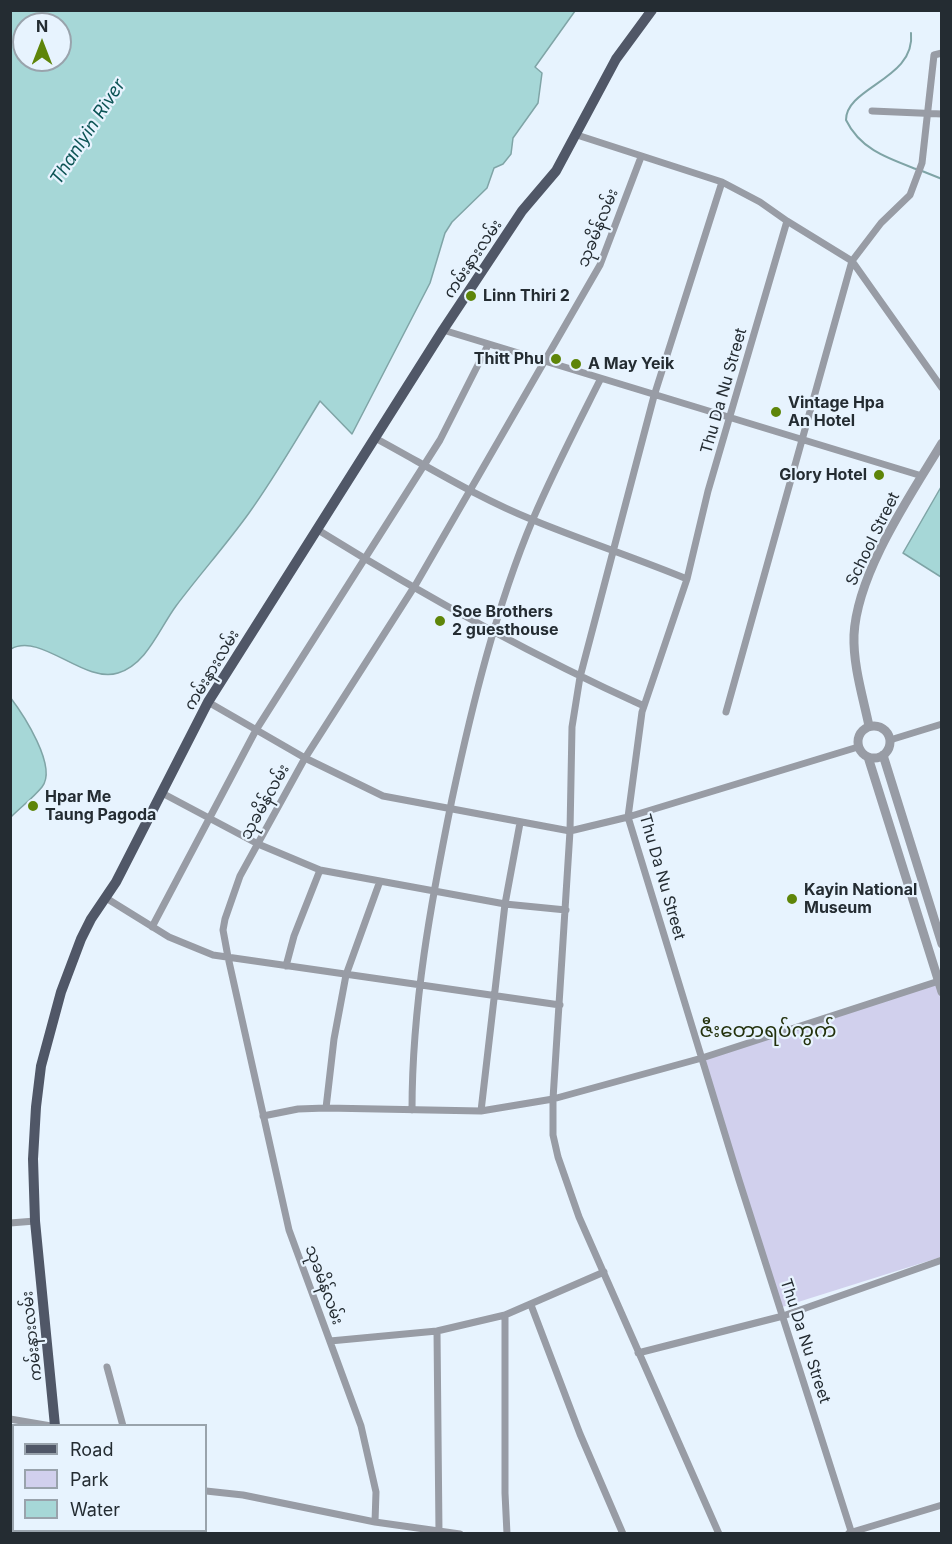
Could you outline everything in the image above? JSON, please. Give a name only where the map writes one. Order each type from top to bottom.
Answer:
[{"type":"main road","name":"ကမ်းနားလမ်း","points":[[53,1424],[35,1221],[33,1158],[38,1080],[61,992],[91,919],[106,898],[208,702],[442,330],[522,212],[556,171],[616,59],[652,10]]},
{"type":"street","points":[[726,712],[852,261],[881,223],[910,195],[922,163],[934,55],[942,53]]},
{"type":"street","points":[[872,111],[942,114]]},
{"type":"street","points":[[577,135],[722,182],[760,201],[787,221],[852,261],[942,388]]},
{"type":"street","name":"သုခမိန်လမ်း","points":[[375,1522],[376,1492],[361,1426],[289,1230],[228,957],[224,930],[228,905],[305,758],[412,589],[600,265],[641,157]]},
{"type":"street","points":[[719,1533],[579,1217],[558,1157],[553,1135],[553,1099],[566,910],[572,727],[580,677],[654,396],[722,182]]},
{"type":"street","name":"Thu Da Nu Street","points":[[787,221],[730,417],[687,579],[644,706],[628,817],[851,1533]]},
{"type":"street","points":[[442,330],[544,363],[922,476]]},
{"type":"street","points":[[152,927],[256,730],[424,465],[453,416],[488,345]]},
{"type":"street","points":[[412,1110],[412,1049],[419,987],[434,891],[470,715],[494,631],[532,520],[600,380]]},
{"type":"street","points":[[375,438],[470,490],[532,520],[614,549],[687,579]]},
{"type":"street","name":"School Street","points":[[869,726],[855,656],[856,616],[866,581],[942,443]]},
{"type":"street","points":[[318,530],[412,589],[580,677],[644,706]]},
{"type":"street","points":[[208,702],[305,758],[383,796],[450,811],[570,831],[628,817],[858,747]]},
{"type":"street","points":[[942,724],[890,740],[883,755],[942,944]]},
{"type":"street","points":[[858,747],[860,732],[869,726],[885,730],[890,740]]},
{"type":"street","points":[[858,747],[868,757],[942,992]]},
{"type":"street","points":[[868,757],[883,755]]},
{"type":"street","points":[[162,793],[258,844],[320,870],[505,903],[566,910]]},
{"type":"street","points":[[481,1111],[505,903],[520,823]]},
{"type":"street","points":[[902,863],[915,860]]},
{"type":"street","points":[[286,966],[294,936],[320,870]]},
{"type":"street","points":[[326,1108],[334,1039],[346,975],[380,881]]},
{"type":"street","points":[[106,898],[152,927],[197,950],[228,957],[419,987],[560,1005]]},
{"type":"street","points":[[263,1116],[298,1109],[326,1108],[481,1111],[553,1099],[702,1058],[940,980]]},
{"type":"street","points":[[10,1223],[35,1221]]},
{"type":"street","points":[[638,1353],[783,1316],[942,1260]]},
{"type":"street","points":[[330,1341],[437,1331],[505,1316],[604,1272]]},
{"type":"street","points":[[531,1305],[580,1434],[623,1533]]},
{"type":"street","points":[[505,1316],[507,1533]]},
{"type":"street","points":[[437,1331],[439,1532]]},
{"type":"street","points":[[106,1366],[123,1424]]},
{"type":"street","points":[[10,1419],[46,1424]]},
{"type":"street","points":[[207,1491],[243,1495],[375,1522],[460,1533]]},
{"type":"street","points":[[851,1533],[942,1504]]},
{"type":"green space","points":[[938,981],[942,992],[941,1257],[779,1308],[702,1058]]},
{"type":"water","name":"Thanlyin River","points":[[11,10],[575,11],[535,67],[542,73],[538,103],[513,138],[511,154],[503,164],[494,168],[487,188],[452,222],[445,233],[430,283],[352,434],[320,401],[249,513],[176,606],[145,654],[128,668],[118,673],[91,672],[36,647],[23,646],[11,649]]},
{"type":"water","points":[[941,487],[941,577],[903,553]]},
{"type":"water","points":[[10,697],[37,741],[46,767],[46,778],[42,787],[11,817]]},
{"type":"waterway","points":[[911,33],[910,49],[903,61],[893,72],[857,99],[849,109],[846,120],[859,138],[875,151],[916,169]]},
{"type":"waterway","points":[[922,171],[942,179]]},
{"type":"place","name":"Linn Thiri 2","points":[[471,296]]},
{"type":"place","name":"Thitt Phu","points":[[556,359]]},
{"type":"place","name":"A May Yeik","points":[[576,364]]},
{"type":"place","name":"Vintage Hpa An Hotel","points":[[776,412]]},
{"type":"place","name":"Glory Hotel","points":[[879,475]]},
{"type":"place","name":"Soe Brothers 2 guesthouse","points":[[440,621]]},
{"type":"place","name":"Hpar Me Taung Pagoda","points":[[33,806]]},
{"type":"place","name":"Kayin National Museum","points":[[792,899]]},
{"type":"district","name":"ဇီးတောရပ်ကွက်","points":[[768,1031]]}]
